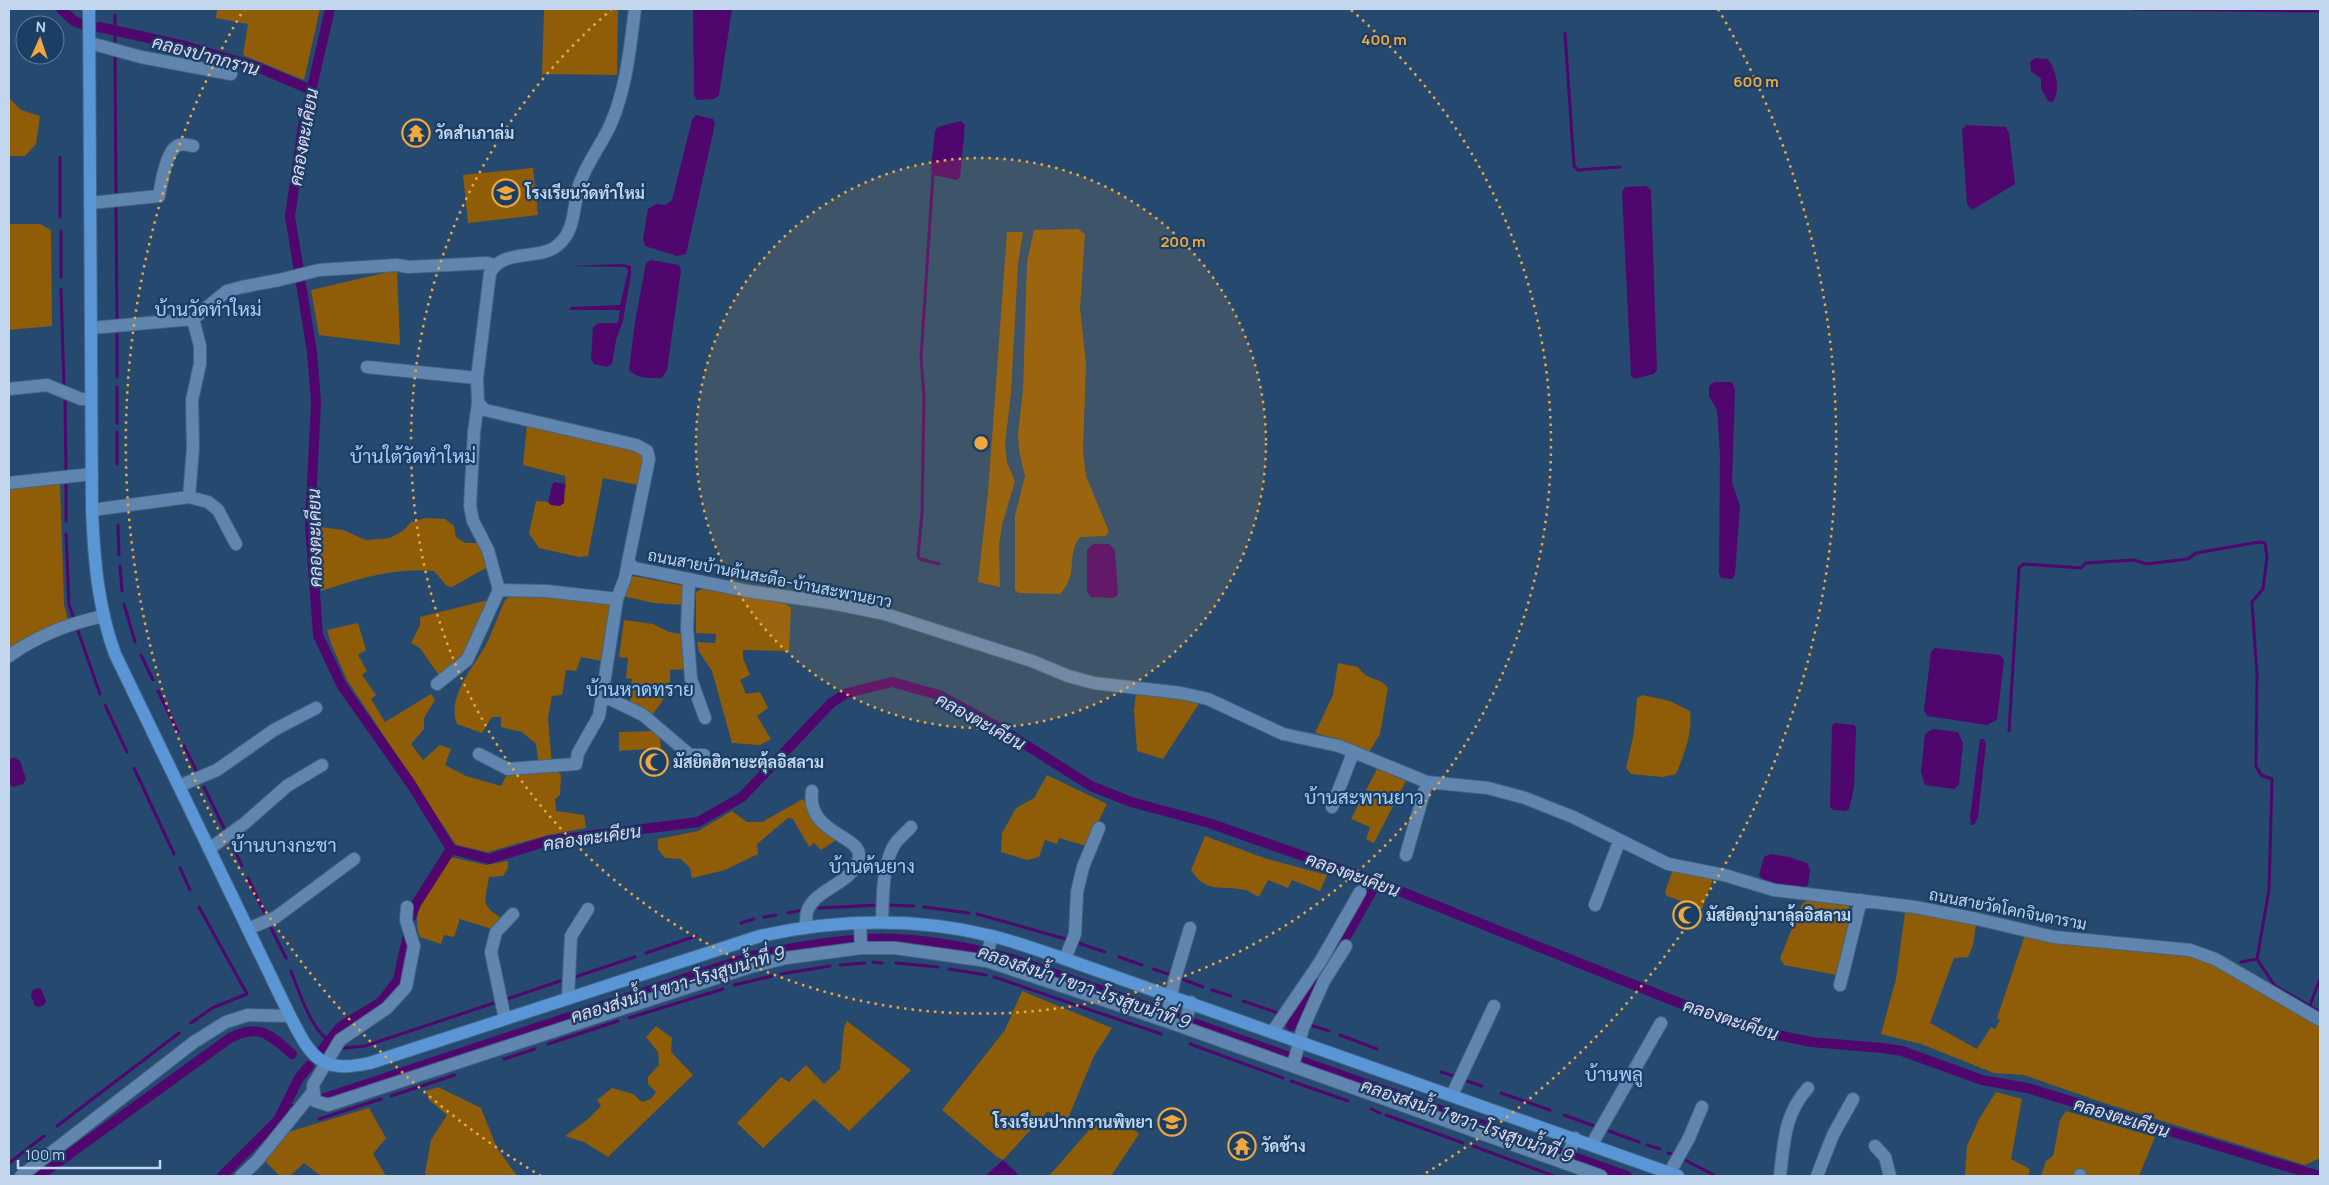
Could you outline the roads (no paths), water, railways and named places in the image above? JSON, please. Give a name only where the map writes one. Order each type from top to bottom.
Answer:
[{"type":"main road","points":[[89,9],[92,510],[94,560],[104,616],[115,654],[304,1045],[325,1064],[343,1068],[370,1063],[760,936],[806,927],[861,937],[882,922],[936,925],[1065,959],[1169,1010],[1187,1016],[1273,1031],[1297,1055],[1452,1094],[1573,1142],[1592,1144],[1674,1174]]},
{"type":"street","points":[[437,684],[468,660],[499,590],[488,550],[473,520],[470,506],[474,432],[478,403],[477,378],[490,272],[494,265],[502,261],[552,250],[566,235],[572,223],[580,185],[612,122],[620,98],[627,73],[635,9]]},
{"type":"street","points":[[90,43],[142,56],[231,74]]},
{"type":"street","points":[[90,203],[159,196],[168,160],[173,149],[182,145],[193,146]]},
{"type":"street","points":[[91,328],[193,320],[227,291],[308,272],[397,265],[408,267],[487,263],[494,265]]},
{"type":"street","points":[[189,497],[193,448],[192,400],[200,355],[193,320]]},
{"type":"street","points":[[367,367],[477,378]]},
{"type":"street","points":[[9,389],[48,385],[81,399],[91,399]]},
{"type":"street","name":"ถนนสายบ้านต้นสะตือ-บ้านสะพานยาว","points":[[478,403],[485,410],[636,445],[647,451],[649,459],[628,562],[634,568],[748,591],[831,603],[885,614],[999,650],[1068,676],[1094,683],[1181,693],[1208,699],[1283,734],[1323,742],[1427,782],[1504,792],[1573,818],[1619,842],[1668,864],[1724,875],[1774,890],[1823,896]]},
{"type":"street","points":[[9,483],[92,474]]},
{"type":"street","points":[[92,510],[189,497],[208,502],[218,510],[236,544]]},
{"type":"street","points":[[479,754],[508,768],[576,764],[578,753],[599,716],[617,599],[625,578],[628,562]]},
{"type":"street","points":[[688,579],[687,628],[691,679],[706,718]]},
{"type":"street","points":[[499,590],[546,591],[617,599]]},
{"type":"street","points":[[9,656],[26,644],[57,630],[104,616]]},
{"type":"street","points":[[602,695],[643,715],[690,755],[704,754]]},
{"type":"street","points":[[179,786],[217,770],[274,730],[316,708]]},
{"type":"street","points":[[1332,807],[1353,753]]},
{"type":"street","points":[[209,848],[245,823],[287,786],[322,765]]},
{"type":"street","points":[[1406,855],[1427,782]]},
{"type":"street","points":[[806,927],[807,911],[818,898],[844,879],[856,865],[859,856],[856,848],[816,816],[810,803],[812,791]]},
{"type":"street","points":[[882,922],[890,854],[896,842],[911,827]]},
{"type":"street","points":[[1065,959],[1075,934],[1077,892],[1083,867],[1099,828]]},
{"type":"street","points":[[1595,905],[1619,842]]},
{"type":"street","points":[[248,929],[276,917],[354,859]]},
{"type":"street","points":[[1273,1031],[1320,962],[1360,892]]},
{"type":"street","name":"ถนนสายวัดโคกจินดาราม","points":[[1823,896],[1947,913],[2054,937],[2190,950],[2215,959],[2320,1020]]},
{"type":"street","points":[[1840,985],[1861,900]]},
{"type":"street","points":[[240,1176],[257,1160],[312,1093],[317,1076],[340,1040],[387,1008],[406,987],[414,946],[406,920],[407,907]]},
{"type":"street","points":[[568,998],[571,936],[588,909]]},
{"type":"street","points":[[505,1019],[491,952],[496,932],[513,914]]},
{"type":"street","points":[[1169,1010],[1190,928]]},
{"type":"street","points":[[312,1093],[314,1101],[328,1105],[728,973],[861,937],[904,949],[987,959],[1169,1010],[1297,1055],[1601,1176]]},
{"type":"street","points":[[987,959],[990,940]]},
{"type":"street","points":[[1297,1055],[1324,981],[1346,946]]},
{"type":"street","points":[[1452,1094],[1494,1006]]},
{"type":"street","points":[[21,1176],[194,1042],[226,1022],[248,1015],[290,1016]]},
{"type":"street","points":[[1592,1144],[1661,1023]]},
{"type":"street","points":[[1780,1176],[1786,1125],[1794,1106],[1808,1088]]},
{"type":"street","points":[[1817,1176],[1833,1135],[1853,1099]]},
{"type":"street","points":[[1674,1174],[1702,1107]]},
{"type":"street","points":[[1565,1161],[1573,1142]]},
{"type":"street","points":[[1875,1146],[1886,1157],[1890,1176]]},
{"type":"waterway","name":"คลองปากกราน","points":[[61,9],[74,21],[82,24]]},
{"type":"waterway","name":"คลองตะเคียน","points":[[330,9],[303,126],[290,216],[312,352],[316,402],[310,525],[318,635],[342,686],[411,784],[451,849],[489,859],[548,841],[698,822],[742,797],[831,703],[847,693],[892,682],[939,695],[996,726],[1091,786],[1131,802],[1209,823],[1377,882],[1697,1010],[1758,1031],[1811,1042],[1902,1051],[1982,1080],[2027,1088],[2319,1176]]},
{"type":"waterway","points":[[2132,9],[2320,11]]},
{"type":"waterway","name":"คลองปากกราน","points":[[115,15],[115,46]]},
{"type":"waterway","name":"คลองปากกราน","points":[[99,27],[185,46],[257,67],[311,90]]},
{"type":"waterway","points":[[1565,33],[1574,166],[1578,170],[1620,167]]},
{"type":"waterway","points":[[115,55],[116,198]]},
{"type":"waterway","points":[[60,157],[60,217]]},
{"type":"waterway","points":[[933,175],[921,358],[924,397],[922,513],[918,556],[920,559],[939,564]]},
{"type":"waterway","points":[[116,207],[117,323]]},
{"type":"waterway","points":[[61,231],[61,277]]},
{"type":"waterway","points":[[61,289],[64,386]]},
{"type":"waterway","points":[[117,334],[117,377]]},
{"type":"waterway","points":[[117,387],[117,423]]},
{"type":"waterway","points":[[65,398],[66,472]]},
{"type":"waterway","points":[[117,432],[117,464]]},
{"type":"waterway","points":[[66,484],[66,521]]},
{"type":"waterway","points":[[118,525],[119,555]]},
{"type":"waterway","points":[[66,534],[69,605],[73,616]]},
{"type":"waterway","points":[[2009,731],[2019,568],[2023,564],[2081,568],[2086,563],[2134,560],[2146,564],[2188,559],[2196,553],[2259,542],[2265,543],[2267,557],[2263,589],[2252,602],[2257,675],[2256,766],[2261,775],[2272,779],[2269,890],[2257,959]]},
{"type":"waterway","points":[[120,566],[122,591]]},
{"type":"waterway","points":[[124,604],[135,642]]},
{"type":"waterway","points":[[77,628],[100,694]]},
{"type":"waterway","points":[[141,655],[153,680]]},
{"type":"waterway","points":[[158,691],[178,732]]},
{"type":"waterway","points":[[105,705],[127,752]]},
{"type":"waterway","points":[[184,746],[198,774]]},
{"type":"waterway","points":[[134,768],[174,854]]},
{"type":"waterway","points":[[204,787],[226,832]]},
{"type":"waterway","points":[[232,844],[242,866]]},
{"type":"waterway","points":[[411,917],[416,904],[451,849]]},
{"type":"waterway","points":[[180,868],[190,890]]},
{"type":"waterway","points":[[248,878],[265,914]]},
{"type":"waterway","points":[[1338,951],[1377,882]]},
{"type":"waterway","points":[[819,908],[879,905]]},
{"type":"waterway","points":[[886,905],[914,906]]},
{"type":"waterway","points":[[191,1023],[212,1008],[247,994],[199,907]]},
{"type":"waterway","points":[[924,907],[969,913]]},
{"type":"waterway","points":[[788,913],[802,910]]},
{"type":"waterway","points":[[977,914],[1066,939]]},
{"type":"waterway","points":[[764,917],[776,915]]},
{"type":"waterway","points":[[741,923],[754,919]]},
{"type":"waterway","points":[[271,928],[286,958]]},
{"type":"waterway","points":[[646,953],[696,936]]},
{"type":"waterway","points":[[321,1051],[340,1027],[381,1002],[398,980],[407,939]]},
{"type":"waterway","name":"คลองส่งน้ำ 1 ขวา-โรงสูบน้ำที่ 9","points":[[322,1099],[753,956],[838,941],[904,939],[960,947],[1015,960],[1627,1176]]},
{"type":"waterway","points":[[1078,943],[1105,952]]},
{"type":"waterway","points":[[572,978],[635,957]]},
{"type":"waterway","points":[[1119,957],[1142,965]]},
{"type":"waterway","points":[[2241,962],[2257,959],[2275,986],[2320,1012]]},
{"type":"waterway","points":[[873,962],[882,963]]},
{"type":"waterway","points":[[840,965],[865,963]]},
{"type":"waterway","points":[[896,963],[938,967]]},
{"type":"waterway","points":[[781,974],[830,966]]},
{"type":"waterway","points":[[949,969],[986,975]]},
{"type":"waterway","points":[[1153,969],[1171,975]]},
{"type":"waterway","points":[[291,971],[313,1022],[325,1038],[333,1043]]},
{"type":"waterway","points":[[734,985],[772,976]]},
{"type":"waterway","points":[[994,977],[1161,1034]]},
{"type":"waterway","points":[[1182,979],[1203,987]]},
{"type":"waterway","points":[[2310,1005],[2320,979]]},
{"type":"waterway","points":[[1291,1026],[1320,980]]},
{"type":"waterway","points":[[507,999],[560,981]]},
{"type":"waterway","points":[[629,1018],[723,989]]},
{"type":"waterway","points":[[1212,990],[1231,996]]},
{"type":"waterway","points":[[1243,1001],[1278,1013]]},
{"type":"waterway","points":[[344,1048],[365,1046],[497,1002]]},
{"type":"waterway","points":[[1290,1018],[1301,1022]]},
{"type":"waterway","points":[[548,1044],[618,1021]]},
{"type":"waterway","points":[[1313,1026],[1329,1031]]},
{"type":"waterway","name":"คลองส่งน้ำ 1 ขวา-โรงสูบน้ำที่ 9","points":[[39,1176],[230,1038],[257,1031],[271,1037],[292,1054]]},
{"type":"waterway","points":[[57,1126],[179,1033]]},
{"type":"waterway","points":[[1340,1035],[1377,1049]]},
{"type":"waterway","points":[[1190,1044],[1283,1078]]},
{"type":"waterway","points":[[504,1059],[535,1049]]},
{"type":"waterway","points":[[222,1176],[278,1120],[299,1078],[309,1066]]},
{"type":"waterway","points":[[1441,1072],[1457,1077]]},
{"type":"waterway","points":[[391,1096],[455,1075]]},
{"type":"waterway","points":[[1291,1081],[1348,1101]]},
{"type":"waterway","points":[[1467,1081],[1482,1086]]},
{"type":"waterway","points":[[1501,1093],[1550,1110]]},
{"type":"waterway","points":[[319,1119],[381,1099]]},
{"type":"waterway","points":[[287,1105],[297,1106]]},
{"type":"waterway","points":[[1371,1109],[1380,1113]]},
{"type":"waterway","points":[[1386,1115],[1463,1143]]},
{"type":"waterway","points":[[1564,1115],[1597,1127]]},
{"type":"waterway","points":[[1606,1130],[1639,1142]]},
{"type":"waterway","points":[[9,1163],[44,1136]]},
{"type":"waterway","points":[[1647,1145],[1660,1149]]},
{"type":"waterway","points":[[1473,1146],[1554,1176]]},
{"type":"waterway","points":[[1668,1153],[1676,1155]]},
{"type":"waterway","points":[[1683,1159],[1714,1175]]},
{"type":"place","name":"วัดสำเภาล่ม","points":[[416,133]]},
{"type":"place","name":"โรงเรียนวัดทำใหม่","points":[[506,193]]},
{"type":"place","name":"มัสยิดฮิดายะตุ้ลอิสลาม","points":[[654,762]]},
{"type":"place","name":"มัสยิดญ่ามาลุ้ลอิสลาม","points":[[1687,915]]},
{"type":"place","name":"โรงเรียนปากกรานพิทยา","points":[[1172,1122]]},
{"type":"place","name":"วัดช้าง","points":[[1242,1146]]},
{"type":"district","name":"บ้านวัดทำใหม่","points":[[208,309]]},
{"type":"district","name":"บ้านใต้วัดทำใหม่","points":[[413,456]]},
{"type":"district","name":"บ้านหาดทราย","points":[[640,689]]},
{"type":"district","name":"บ้านสะพานยาว","points":[[1364,797]]},
{"type":"district","name":"บ้านบางกะชา","points":[[284,845]]},
{"type":"district","name":"บ้านต้นยาง","points":[[872,866]]},
{"type":"district","name":"บ้านพลู","points":[[1614,1074]]}]
